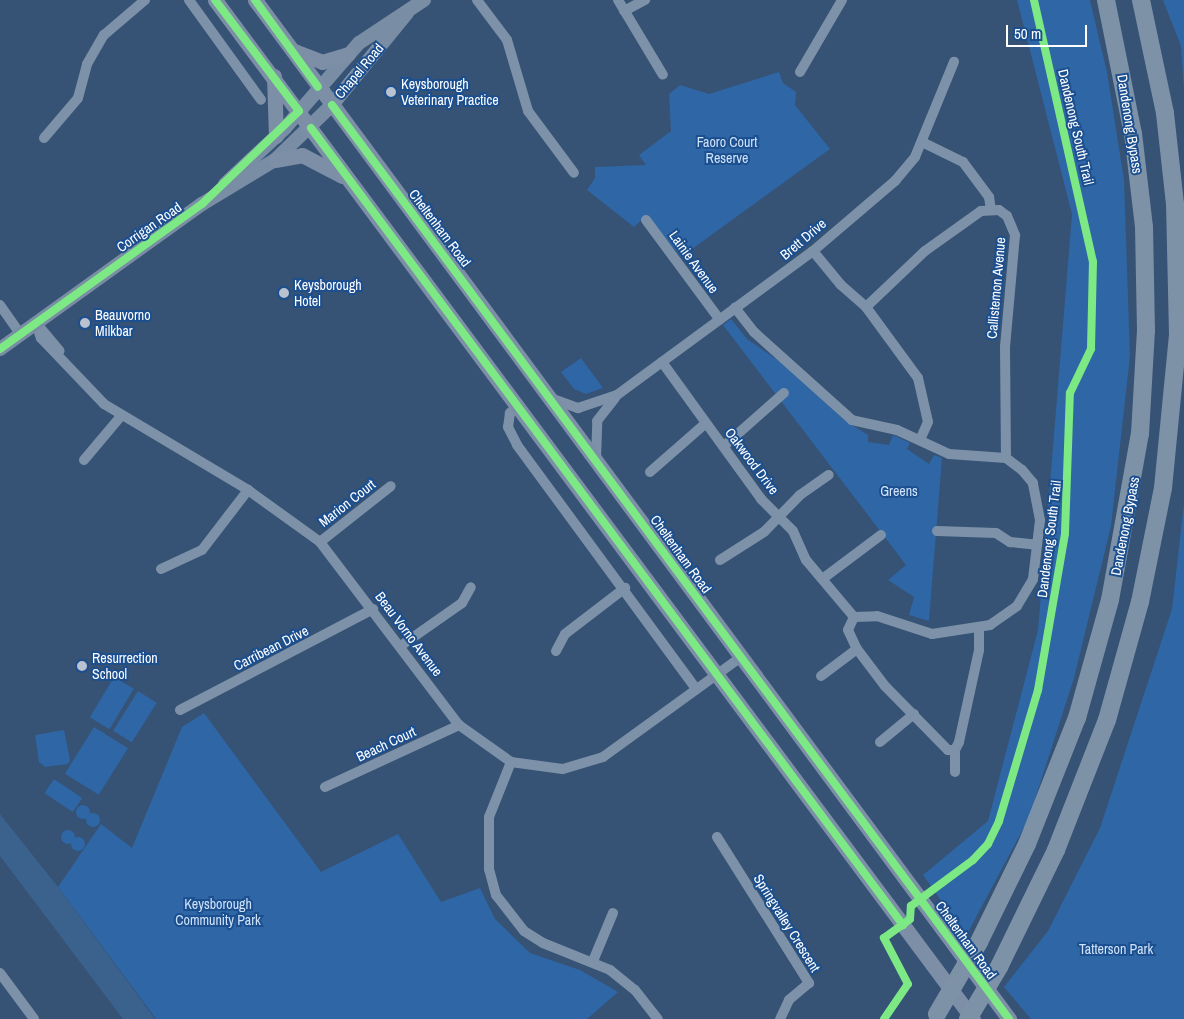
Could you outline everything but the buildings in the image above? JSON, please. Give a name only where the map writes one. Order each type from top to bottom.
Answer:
[{"type":"highway","name":"Dandenong Bypass","points":[[936,1017],[979,942],[1031,836],[1077,718],[1110,600],[1140,434],[1146,331],[1144,227],[1132,125],[1106,0]]},
{"type":"highway","points":[[968,1019],[999,967],[1056,850],[1107,720],[1140,602],[1163,488],[1178,335],[1175,204],[1164,112],[1141,0]]},
{"type":"main road","points":[[215,0],[274,76],[716,675],[973,1019]]},
{"type":"main road","name":"Cheltenham Road","points":[[255,0],[1009,1019]]},
{"type":"main road","name":"Chapel Road","points":[[318,87],[348,54],[371,33],[407,13],[424,0]]},
{"type":"main road","name":"Chapel Road","points":[[311,128],[407,13]]},
{"type":"main road","points":[[292,51],[322,62],[348,54]]},
{"type":"main road","points":[[274,76],[276,136]]},
{"type":"main road","name":"Corrigan Road","points":[[202,204],[276,136],[318,87]]},
{"type":"main road","name":"Corrigan Road","points":[[0,349],[202,204],[275,160],[311,128]]},
{"type":"main road","points":[[275,160],[302,155],[318,160],[351,182]]},
{"type":"street","points":[[44,138],[78,98],[87,64],[104,35],[145,0]]},
{"type":"street","points":[[189,0],[261,100]]},
{"type":"street","points":[[477,0],[507,40],[528,111],[574,173]]},
{"type":"street","points":[[618,0],[663,75]]},
{"type":"street","points":[[624,11],[645,0]]},
{"type":"street","points":[[800,72],[842,0]]},
{"type":"street","name":"Brett Drive","points":[[596,459],[597,421],[617,395],[813,251],[894,181],[922,142],[954,62]]},
{"type":"street","points":[[866,307],[925,251],[991,208],[989,198],[963,162],[922,142]]},
{"type":"street","name":"Callistemon Avenue","points":[[991,208],[1015,225],[1005,346],[1006,458]]},
{"type":"street","name":"Lainie Avenue","points":[[646,220],[720,320]]},
{"type":"street","points":[[813,251],[840,285],[866,307],[900,349],[924,392],[928,422],[920,440]]},
{"type":"street","points":[[0,305],[20,334]]},
{"type":"street","points":[[735,308],[754,332],[852,420],[897,430],[949,454],[1006,458],[1033,483],[1039,500],[1037,545],[1026,596],[1017,606],[979,628],[918,633],[876,616],[854,617],[848,630],[858,649],[885,686],[914,714],[939,743],[955,750]]},
{"type":"street","name":"Beau Vorno Avenue","points":[[36,323],[41,338],[70,369],[121,416],[248,490],[320,542],[402,645],[459,725],[511,762],[546,770],[584,765],[625,742],[741,658]]},
{"type":"street","name":"Oakwood Drive","points":[[662,362],[706,424],[778,516],[793,531],[806,560],[825,578],[854,617]]},
{"type":"street","points":[[724,446],[784,393]]},
{"type":"street","name":"Brett Drive","points":[[551,398],[578,408],[617,395]]},
{"type":"street","points":[[518,406],[510,413],[508,427],[517,445],[625,588],[696,689]]},
{"type":"street","points":[[84,460],[121,416]]},
{"type":"street","points":[[650,472],[706,424]]},
{"type":"street","points":[[720,560],[764,532],[778,516],[829,475]]},
{"type":"street","name":"Marion Court","points":[[320,542],[391,486]]},
{"type":"street","points":[[161,569],[202,550],[248,490]]},
{"type":"street","points":[[937,531],[996,533],[1010,542],[1037,545]]},
{"type":"street","points":[[825,578],[881,535]]},
{"type":"street","points":[[402,645],[462,603],[470,587]]},
{"type":"street","points":[[556,651],[565,634],[625,588]]},
{"type":"street","name":"Carribean Drive","points":[[180,710],[363,618],[373,608]]},
{"type":"street","points":[[955,772],[955,750],[979,650],[979,628]]},
{"type":"street","points":[[821,676],[858,649]]},
{"type":"street","points":[[880,742],[914,714]]},
{"type":"street","name":"Beach Court","points":[[325,787],[459,725]]},
{"type":"street","points":[[511,762],[489,817],[489,870],[496,895],[524,931],[543,943],[592,961],[626,982],[658,1019]]},
{"type":"street","name":"Springvalley Crescent","points":[[717,837],[809,983],[789,1000],[780,1019]]},
{"type":"street","points":[[592,961],[613,913]]},
{"type":"street","points":[[0,973],[34,1019]]},
{"type":"green space","points":[[1017,0],[1090,0],[1107,72],[1124,180],[1130,356],[1111,526],[1074,678],[1029,818],[966,936],[923,875],[988,821],[1038,630],[1072,214]]},
{"type":"green space","points":[[1163,0],[1184,0],[1184,91],[1181,46]]},
{"type":"green space","name":"Faoro Court Reserve","points":[[779,72],[783,83],[796,92],[795,105],[830,149],[681,257],[647,215],[634,227],[587,190],[595,178],[595,167],[646,165],[639,155],[671,131],[669,94],[680,85],[709,94]]},
{"type":"green space","name":"Greens","points":[[731,319],[747,339],[786,366],[844,420],[868,435],[868,442],[889,445],[893,435],[910,443],[907,449],[929,464],[934,455],[942,458],[929,621],[909,615],[914,597],[888,580],[906,565],[723,325]]},
{"type":"green space","points":[[581,358],[603,388],[586,394],[574,389],[561,372]]},
{"type":"green space","name":"Tatterson Park","points":[[1184,503],[1184,1019],[1031,1019],[1004,987],[1048,931],[1100,828],[1172,609]]},
{"type":"green space","points":[[114,677],[134,689],[110,729],[90,717]]},
{"type":"green space","points":[[138,691],[157,703],[132,743],[113,731]]},
{"type":"green space","name":"Keysborough Community Park","points":[[204,713],[321,872],[398,834],[441,902],[480,888],[495,919],[530,953],[580,970],[618,992],[587,1019],[156,1019],[58,887],[101,824],[132,848],[182,727]]},
{"type":"green space","points":[[94,727],[128,748],[99,795],[65,774]]},
{"type":"green space","points":[[64,730],[70,760],[68,764],[45,767],[39,762],[35,735]]},
{"type":"green space","points":[[54,779],[82,798],[73,812],[44,793]]},
{"type":"green space","points":[[80,805],[86,805],[90,812],[86,819],[80,819],[76,815],[76,809]]},
{"type":"green space","points":[[90,813],[96,813],[100,820],[96,827],[90,827],[86,823],[86,817]]},
{"type":"green space","points":[[65,830],[71,830],[75,837],[71,844],[65,844],[61,840],[61,834]]},
{"type":"green space","points":[[75,837],[81,837],[85,844],[81,851],[75,851],[71,847],[71,841]]},
{"type":"shaded area","points":[[0,814],[58,887],[155,1019],[123,1019],[0,856]]},
{"type":"cycle path","points":[[0,349],[202,204],[299,111],[215,0]]},
{"type":"cycle path","points":[[255,0],[318,87]]},
{"type":"cycle path","name":"Dandenong South Trail","points":[[884,1019],[908,984],[884,938],[910,919],[911,906],[973,860],[988,844],[999,821],[1038,690],[1065,533],[1070,393],[1091,349],[1093,262],[1034,0]]},
{"type":"cycle path","points":[[332,105],[1009,1019]]},
{"type":"cycle path","points":[[311,128],[903,925]]},
{"type":"place","name":"Keysborough Veterinary Practice","points":[[391,92]]},
{"type":"place","name":"Keysborough Hotel","points":[[284,293]]},
{"type":"place","name":"Beauvorno Milkbar","points":[[85,323]]},
{"type":"place","name":"Resurrection School","points":[[82,666]]}]
